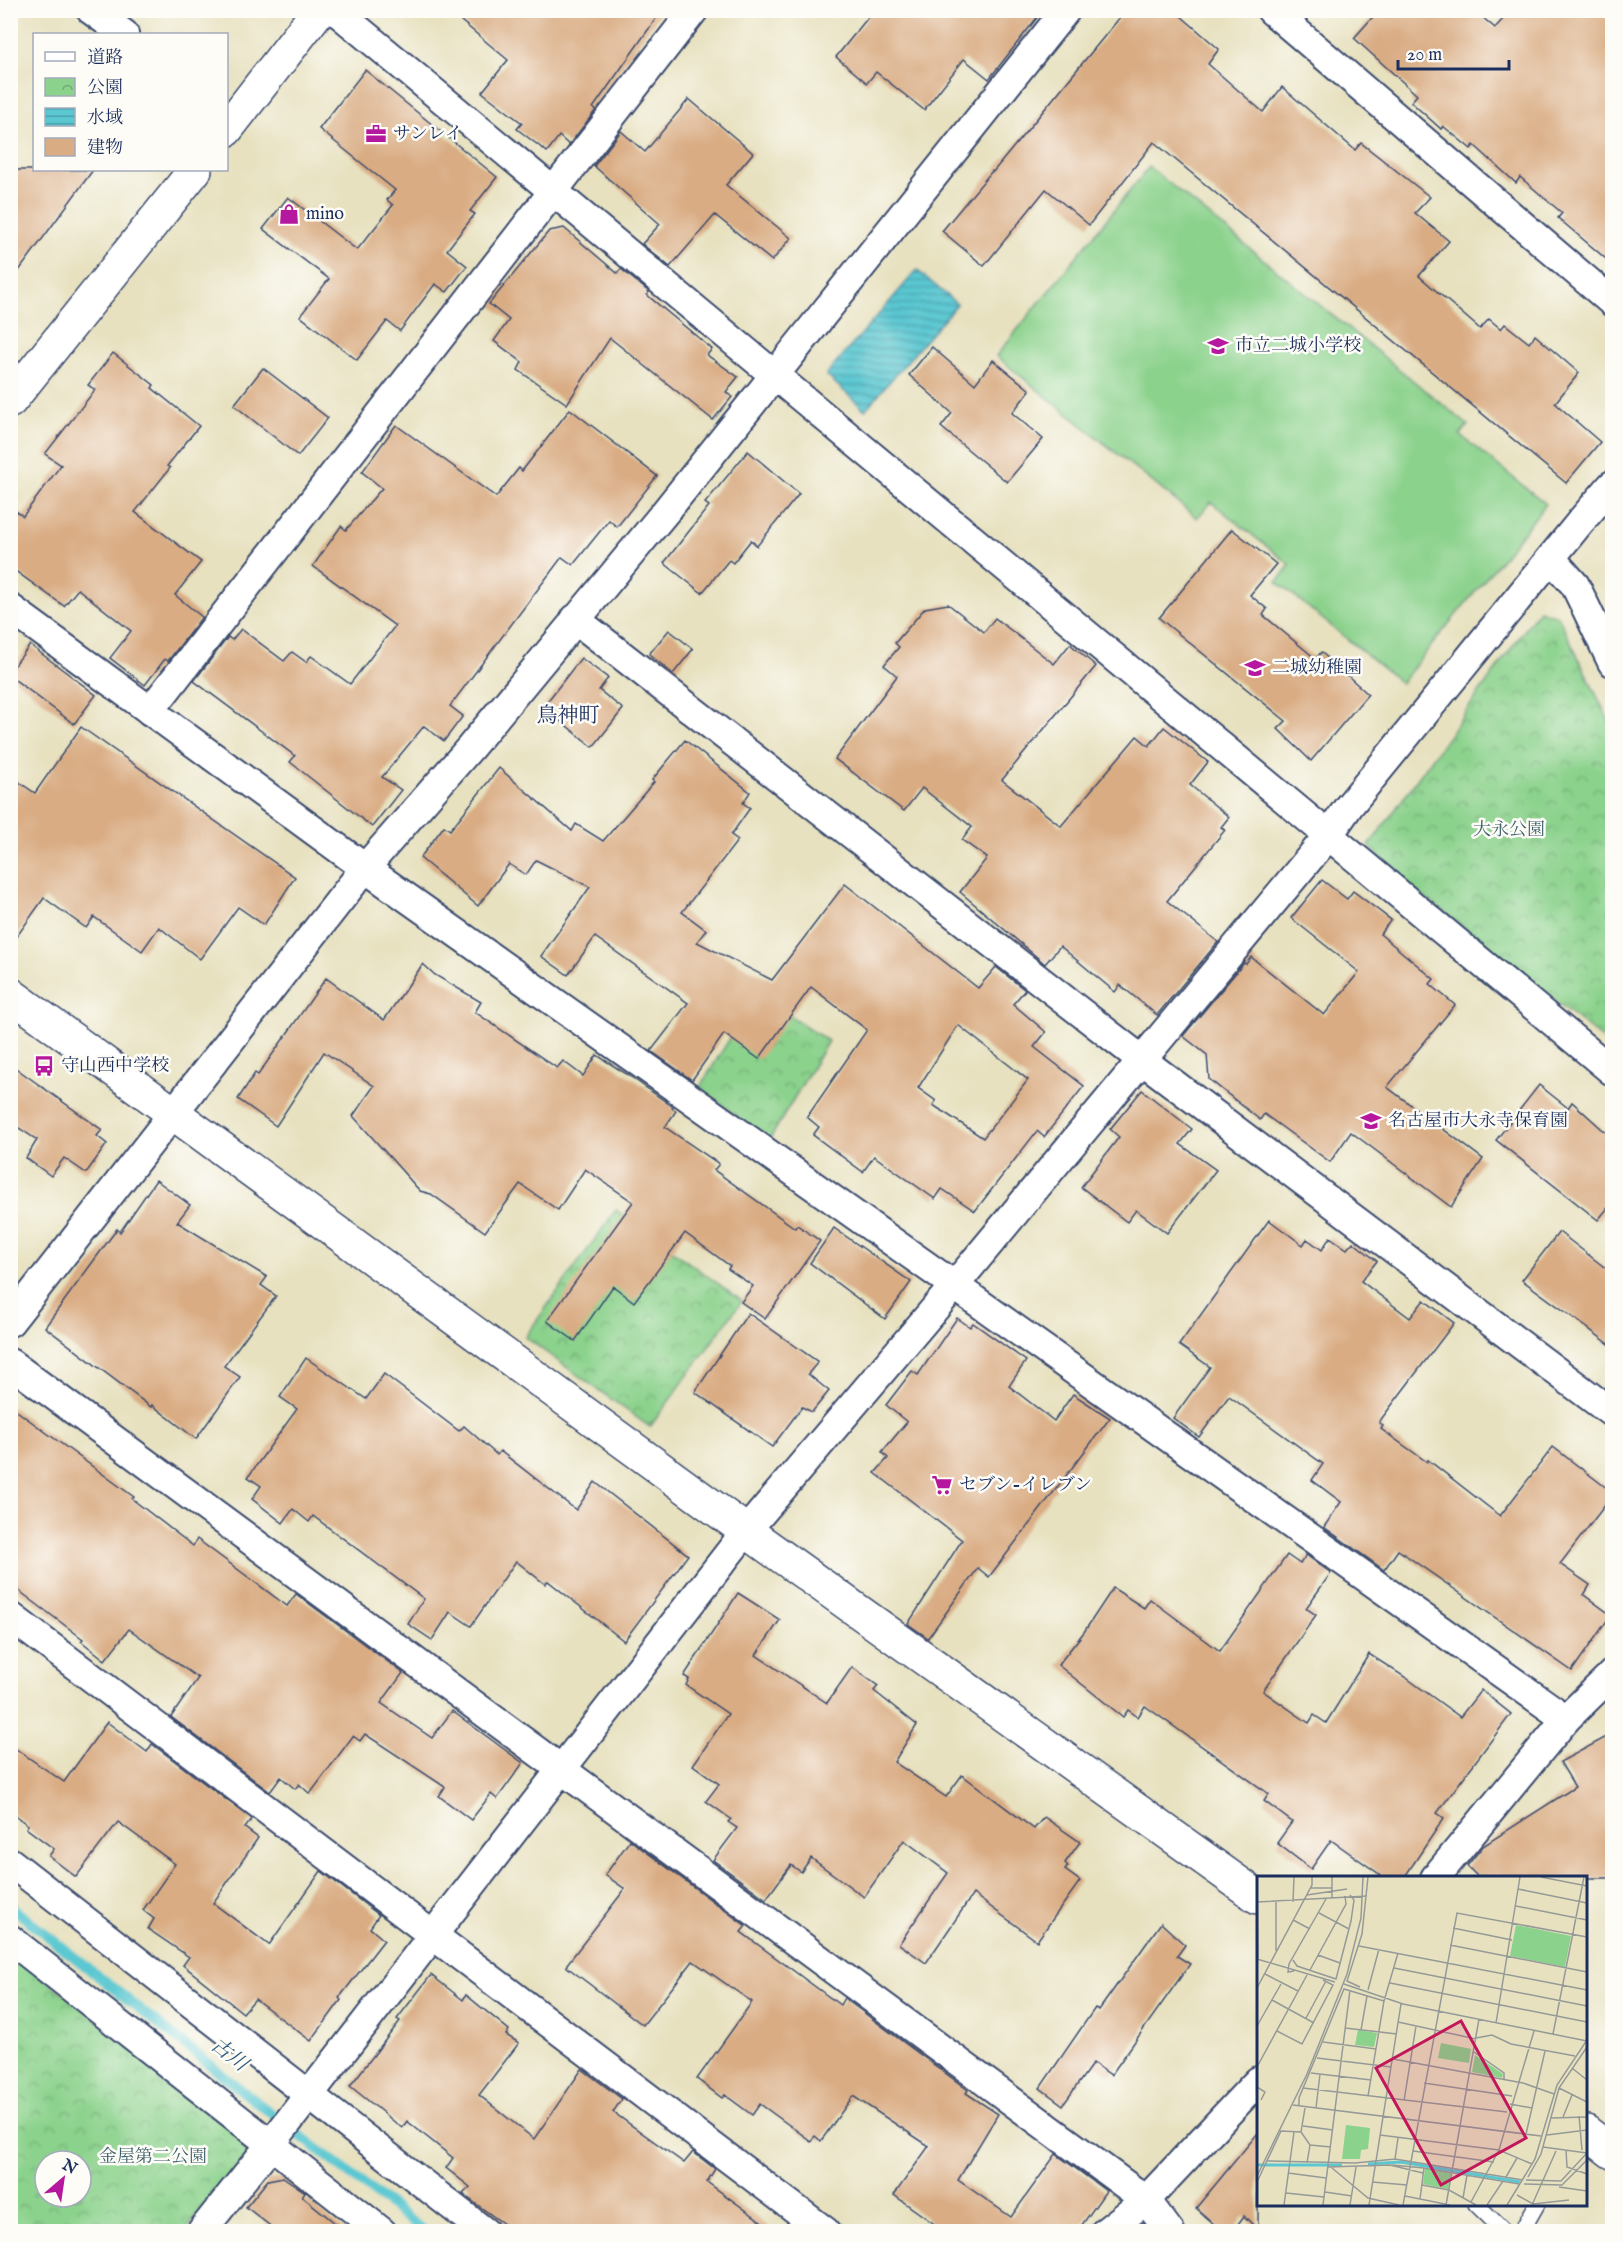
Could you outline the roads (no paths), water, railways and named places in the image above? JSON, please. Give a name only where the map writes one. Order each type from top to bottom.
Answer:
[{"type":"street","points":[[91,10],[123,33]]},
{"type":"street","points":[[230,118],[319,10]]},
{"type":"street","points":[[334,10],[1612,1071]]},
{"type":"street","points":[[150,711],[694,10]]},
{"type":"street","points":[[10,1322],[365,868],[470,748],[666,511],[1066,10]]},
{"type":"street","points":[[1271,10],[1612,302]]},
{"type":"street","points":[[10,401],[194,171]]},
{"type":"street","points":[[201,2232],[746,1531],[954,1286],[1328,836],[1349,806],[1612,485]]},
{"type":"street","points":[[1551,558],[1575,585],[1612,662]]},
{"type":"street","points":[[10,608],[365,868],[1566,1719]]},
{"type":"street","points":[[575,619],[1142,1060],[1612,1413]]},
{"type":"street","points":[[10,994],[746,1531],[1257,1896]]},
{"type":"street","points":[[10,1363],[1146,2200],[1170,2232]]},
{"type":"street","points":[[10,1616],[826,2232]]},
{"type":"street","points":[[1437,1876],[1566,1719],[1612,1674]]},
{"type":"street","points":[[10,1862],[303,2100],[485,2232]]},
{"type":"street","points":[[10,1939],[382,2232]]},
{"type":"street","points":[[1105,2232],[1146,2200],[1257,2082]]},
{"type":"street","points":[[1587,2133],[1612,2152]]},
{"type":"lane","points":[[1477,2206],[1505,2232]]},
{"type":"lane","points":[[1521,2232],[1536,2206]]},
{"type":"water","points":[[917,270],[957,304],[865,410],[826,375]]},
{"type":"waterway","name":"古川","points":[[10,1906],[254,2100],[425,2232]]},
{"type":"place","name":"サンレイ","points":[[376,134]]},
{"type":"place","name":"mino","points":[[289,214]]},
{"type":"place","name":"市立二城小学校","points":[[1218,346]]},
{"type":"place","name":"二城幼稚園","points":[[1255,668]]},
{"type":"place","name":"守山西中学校","points":[[44,1066]]},
{"type":"place","name":"名古屋市大永寺保育園","points":[[1371,1121]]},
{"type":"place","name":"セブン-イレブン","points":[[942,1485]]},
{"type":"district","name":"鳥神町","points":[[568,716]]},
{"type":"park label","name":"大永公園","points":[[1509,830]]},
{"type":"park label","name":"金屋第二公園","points":[[153,2157]]}]
